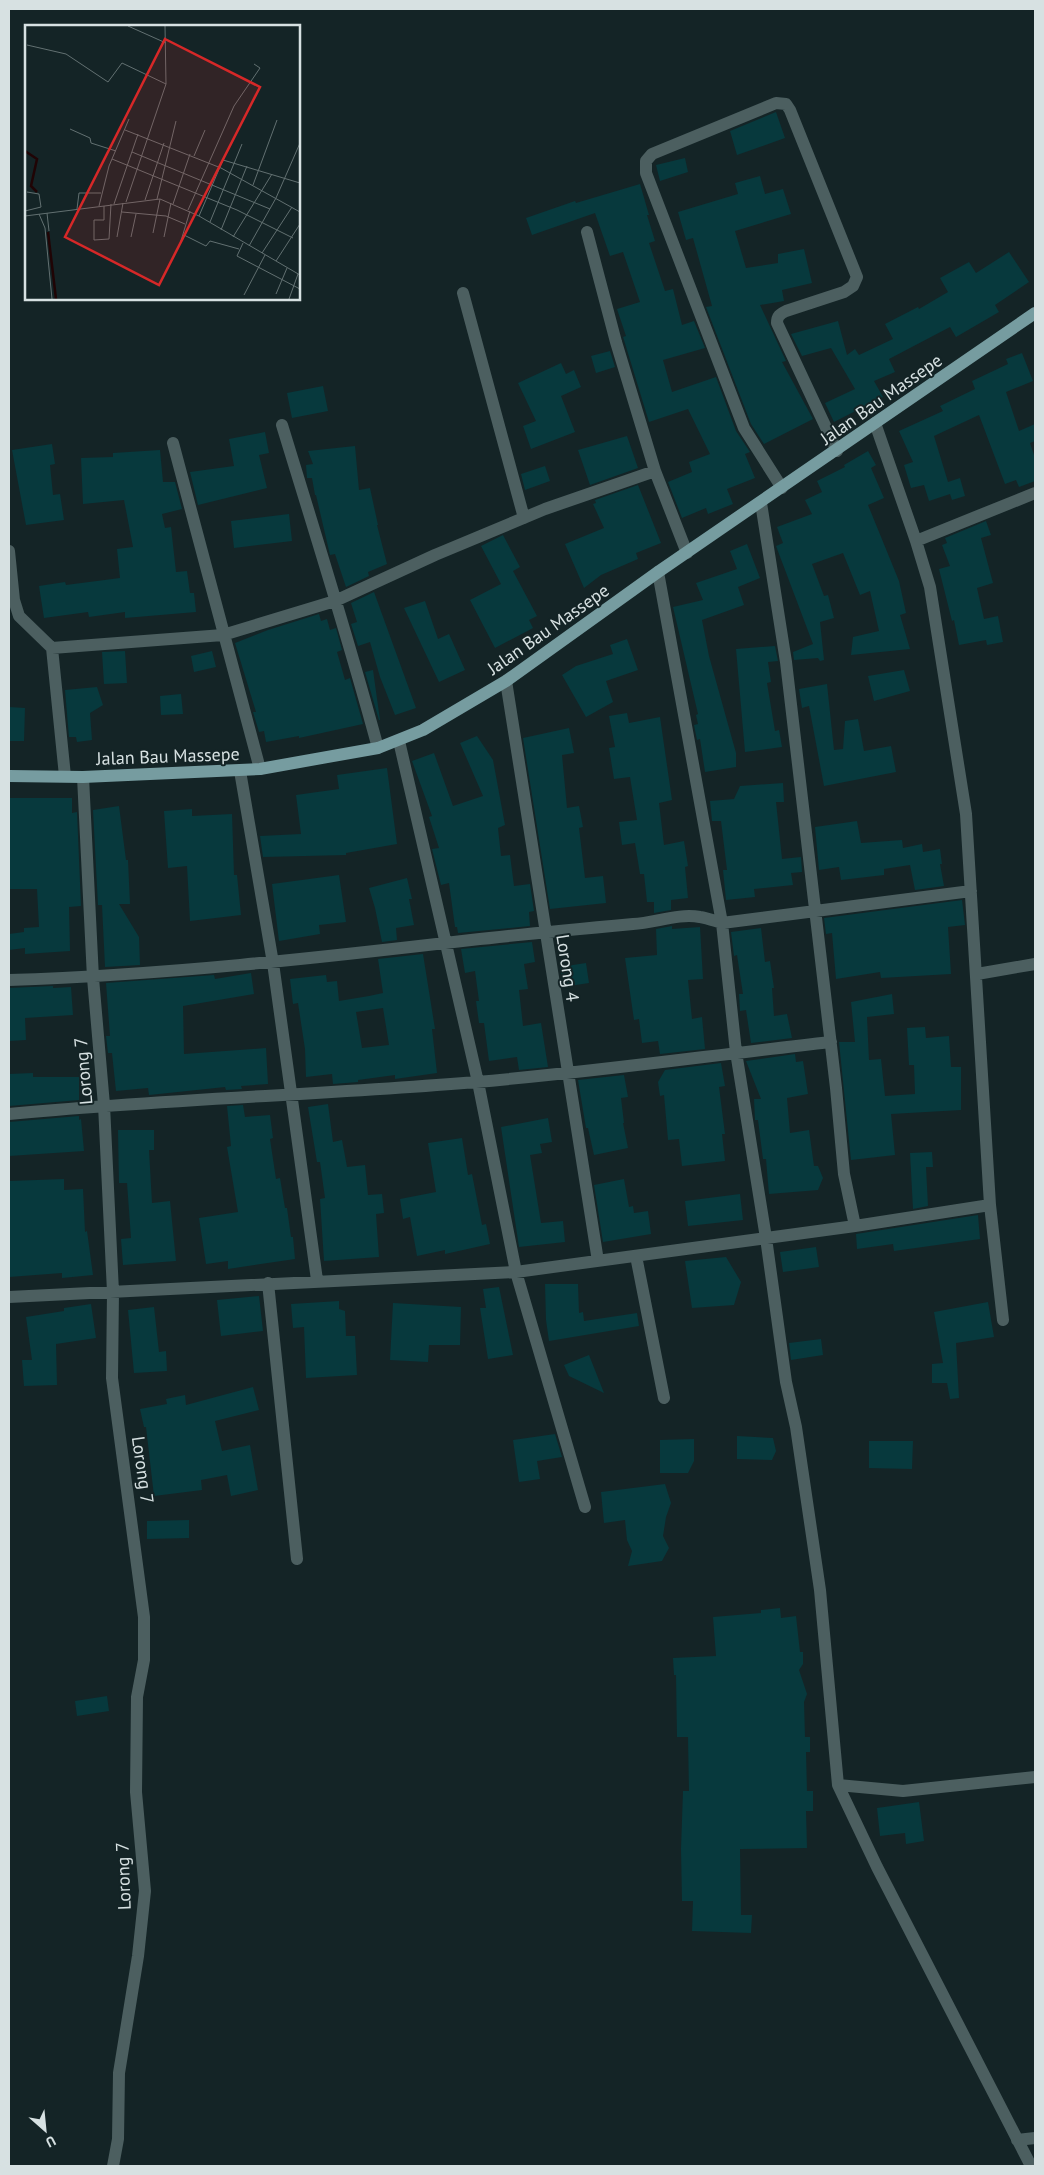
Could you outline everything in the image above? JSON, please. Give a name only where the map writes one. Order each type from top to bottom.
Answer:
[{"type":"main road","name":"Jalan Bau Massepe","points":[[9,776],[83,777],[240,771],[378,748],[399,741],[448,717],[506,681],[658,572],[1035,313]]},
{"type":"street","points":[[782,488],[744,428],[646,174],[646,160],[652,154],[776,103],[786,104],[790,110],[857,277],[853,286],[844,292],[786,311],[777,318],[777,324],[836,451]]},
{"type":"street","points":[[586,232],[616,342],[655,471],[687,553]]},
{"type":"street","points":[[463,293],[524,518]]},
{"type":"street","points":[[875,423],[930,587],[966,814],[990,1205],[1003,1320]]},
{"type":"street","points":[[282,425],[351,648],[378,748]]},
{"type":"street","points":[[173,443],[260,769]]},
{"type":"street","points":[[52,648],[224,635],[335,601],[435,555],[524,518],[592,492],[655,471]]},
{"type":"street","points":[[916,541],[1035,493]]},
{"type":"street","points":[[761,503],[786,662],[831,1042],[844,1174],[855,1226]]},
{"type":"street","points":[[9,550],[14,600],[19,616],[52,648],[64,776]]},
{"type":"street","points":[[658,572],[722,923],[736,1052],[766,1238],[786,1382],[796,1427],[820,1590],[838,1785],[877,1867],[1031,2166]]},
{"type":"street","name":"Lorong 4","points":[[506,681],[566,1073],[598,1261]]},
{"type":"street","points":[[399,741],[478,1082],[516,1272],[585,1507]]},
{"type":"street","points":[[240,771],[273,963],[317,1280]]},
{"type":"street","name":"Lorong 7","points":[[83,777],[93,978],[104,1105],[113,1292],[112,1378],[144,1617],[144,1660],[137,1697],[136,1792],[145,1890],[138,1956],[119,2073],[118,2139],[113,2166]]},
{"type":"street","points":[[9,980],[93,978],[273,963],[544,931],[647,923],[690,916],[722,923],[971,891]]},
{"type":"street","points":[[976,974],[1035,964]]},
{"type":"street","points":[[9,1114],[104,1105],[291,1096],[478,1082],[831,1042]]},
{"type":"street","points":[[9,1297],[317,1280],[516,1272],[855,1226],[990,1205]]},
{"type":"street","points":[[636,1256],[664,1398]]},
{"type":"street","points":[[268,1283],[297,1558]]},
{"type":"street","points":[[838,1785],[903,1791],[1035,1777]]},
{"type":"street","points":[[1017,2140],[1035,2138]]},
{"type":"building","points":[[776,112],[785,138],[737,155],[730,131]]},
{"type":"building","points":[[685,158],[688,172],[660,181],[656,165]]},
{"type":"building","points":[[760,176],[765,194],[783,189],[791,214],[735,231],[746,268],[778,263],[778,254],[804,249],[812,283],[782,290],[784,301],[760,305],[786,361],[782,362],[813,419],[764,444],[751,424],[706,307],[712,306],[693,238],[686,240],[678,212],[738,194],[735,183]]},
{"type":"building","points":[[640,184],[655,241],[649,243],[665,291],[673,289],[682,325],[694,321],[705,348],[663,360],[672,392],[716,377],[736,431],[750,452],[745,454],[755,478],[727,489],[733,504],[708,514],[706,508],[682,518],[668,482],[692,472],[689,462],[710,454],[688,409],[649,422],[623,337],[626,336],[617,309],[640,302],[623,252],[610,256],[595,213],[532,235],[526,218],[575,201],[576,203]]},
{"type":"building","points":[[1009,252],[1029,282],[995,305],[999,312],[956,337],[950,327],[889,359],[895,372],[874,381],[883,397],[834,422],[825,403],[855,389],[831,348],[802,356],[791,334],[838,321],[847,355],[855,349],[859,355],[893,339],[885,324],[918,307],[919,309],[948,292],[940,278],[969,262],[976,273]]},
{"type":"building","points":[[610,351],[615,367],[596,373],[591,356]]},
{"type":"building","points":[[1022,353],[1033,381],[1006,392],[1019,431],[1035,424],[1035,441],[1030,443],[1035,458],[1035,481],[1019,487],[1016,480],[1005,484],[979,415],[934,436],[948,482],[960,478],[965,496],[952,500],[950,494],[929,501],[924,485],[911,488],[904,465],[913,462],[899,431],[943,411],[940,406],[975,389],[972,381],[1008,364],[1006,359]]},
{"type":"building","points":[[561,363],[566,374],[574,370],[581,387],[561,396],[575,432],[531,449],[523,426],[536,421],[518,383]]},
{"type":"building","points":[[323,386],[328,411],[292,418],[287,393]]},
{"type":"building","points":[[265,432],[269,453],[259,455],[267,488],[198,505],[190,472],[234,466],[229,439]]},
{"type":"building","points":[[627,436],[638,468],[590,485],[578,450]]},
{"type":"building","points":[[52,444],[55,464],[50,465],[53,495],[60,494],[64,520],[26,525],[12,450]]},
{"type":"building","points":[[355,446],[359,490],[370,488],[387,564],[368,572],[369,576],[346,587],[335,554],[330,555],[312,478],[307,478],[306,465],[313,464],[308,451]]},
{"type":"building","points":[[160,450],[163,482],[175,482],[182,509],[162,514],[165,528],[171,527],[176,572],[187,571],[190,593],[194,593],[196,612],[125,618],[125,612],[89,617],[88,612],[44,618],[39,586],[65,582],[66,585],[120,578],[117,549],[133,547],[124,500],[83,504],[81,458],[113,457],[113,453]]},
{"type":"building","points":[[868,451],[876,465],[871,468],[884,498],[868,505],[899,581],[906,613],[900,615],[910,649],[851,655],[853,637],[879,631],[870,591],[860,595],[843,553],[812,564],[824,596],[828,595],[834,618],[820,622],[824,660],[820,661],[818,658],[794,660],[793,652],[813,644],[776,546],[783,543],[777,527],[812,514],[805,500],[822,492],[817,481],[845,467],[844,465]]},
{"type":"building","points":[[545,466],[550,481],[525,490],[521,474]]},
{"type":"building","points":[[638,485],[661,543],[636,553],[638,559],[601,575],[584,588],[565,544],[604,528],[593,504],[596,503],[595,500]]},
{"type":"building","points":[[289,514],[292,541],[234,548],[231,521]]},
{"type":"building","points":[[986,521],[991,535],[981,538],[993,583],[977,588],[984,619],[998,616],[1003,642],[987,645],[986,640],[959,645],[954,620],[952,621],[939,569],[950,566],[942,545],[947,543],[945,538]]},
{"type":"building","points":[[503,535],[520,567],[513,571],[537,616],[529,620],[533,628],[495,648],[470,600],[501,584],[481,546]]},
{"type":"building","points":[[747,544],[760,578],[738,587],[744,605],[702,620],[709,656],[736,753],[736,767],[705,772],[700,739],[697,740],[694,725],[698,724],[696,715],[698,714],[673,607],[703,600],[696,583],[737,569],[730,551]]},
{"type":"building","points":[[374,592],[416,708],[395,715],[380,677],[370,642],[358,646],[351,624],[357,622],[351,603]]},
{"type":"building","points":[[425,601],[438,639],[449,634],[465,670],[439,682],[404,608]]},
{"type":"building","points":[[319,614],[321,621],[327,619],[330,630],[336,628],[342,650],[337,652],[345,680],[350,678],[363,724],[299,738],[299,736],[266,742],[264,731],[259,732],[253,712],[256,712],[235,643],[268,630]]},
{"type":"building","points":[[627,639],[638,670],[606,681],[613,702],[586,717],[562,675],[576,666],[613,654],[610,645]]},
{"type":"building","points":[[775,646],[778,661],[768,662],[771,682],[767,683],[775,731],[779,730],[782,747],[745,752],[736,649]]},
{"type":"building","points":[[125,651],[127,683],[104,684],[102,652]]},
{"type":"building","points":[[212,651],[216,667],[194,672],[191,656]]},
{"type":"building","points":[[373,670],[380,720],[365,672]]},
{"type":"building","points":[[904,670],[910,691],[874,701],[868,676]]},
{"type":"building","points":[[827,684],[834,750],[843,749],[845,721],[858,719],[864,751],[891,746],[896,772],[824,786],[809,706],[802,708],[799,689]]},
{"type":"building","points":[[97,687],[103,705],[90,713],[92,740],[77,742],[76,737],[69,737],[65,690]]},
{"type":"building","points":[[181,694],[183,714],[161,715],[160,696]]},
{"type":"building","points":[[9,707],[25,708],[24,741],[9,741]]},
{"type":"building","points":[[627,713],[629,723],[660,717],[672,800],[659,803],[664,845],[684,841],[688,866],[685,867],[688,898],[671,900],[671,910],[654,913],[654,902],[647,902],[644,874],[640,874],[635,843],[622,845],[619,822],[637,820],[630,777],[614,779],[609,748],[615,747],[609,716]]},
{"type":"building","points":[[569,728],[574,753],[562,755],[567,808],[579,806],[583,827],[579,828],[585,878],[603,876],[606,903],[550,909],[523,738]]},
{"type":"building","points":[[477,736],[493,760],[505,825],[498,828],[501,856],[510,855],[514,886],[530,884],[534,911],[529,912],[530,926],[458,933],[457,927],[455,927],[449,883],[441,885],[432,849],[439,848],[429,817],[432,816],[412,761],[434,753],[453,806],[483,796],[460,743]]},
{"type":"building","points":[[387,768],[397,844],[346,853],[346,855],[263,857],[260,836],[301,834],[296,795],[339,789],[337,775]]},
{"type":"building","points":[[783,783],[784,802],[776,802],[782,859],[801,857],[802,872],[791,873],[793,885],[754,889],[755,897],[726,900],[723,870],[727,870],[721,821],[712,821],[710,801],[734,799],[740,786]]},
{"type":"building","points":[[10,798],[72,798],[72,813],[77,812],[81,906],[69,907],[70,951],[25,954],[25,948],[9,950],[9,934],[24,932],[24,928],[39,927],[37,889],[9,889]]},
{"type":"building","points":[[119,806],[126,860],[128,860],[130,904],[119,904],[139,937],[140,965],[105,967],[102,905],[98,905],[93,810]]},
{"type":"building","points":[[192,809],[192,816],[232,814],[234,875],[237,875],[241,915],[190,921],[187,866],[168,868],[164,811]]},
{"type":"building","points":[[857,821],[861,843],[902,840],[903,848],[922,844],[923,852],[940,849],[942,864],[940,864],[944,886],[915,890],[910,865],[884,869],[884,875],[841,880],[839,867],[819,870],[815,827]]},
{"type":"building","points":[[339,875],[346,922],[319,925],[320,934],[279,941],[272,884]]},
{"type":"building","points":[[407,878],[412,899],[409,899],[414,925],[396,928],[397,940],[382,942],[369,888]]},
{"type":"building","points":[[962,900],[965,925],[948,927],[951,974],[881,978],[880,972],[836,979],[832,933],[826,934],[824,918]]},
{"type":"building","points":[[672,926],[672,929],[700,927],[703,979],[688,980],[692,1019],[702,1017],[705,1049],[660,1054],[658,1041],[642,1043],[639,1019],[634,1020],[625,958],[657,955],[656,929]]},
{"type":"building","points":[[761,928],[765,962],[770,961],[774,988],[772,988],[774,1016],[787,1014],[792,1038],[751,1043],[746,1010],[740,1011],[739,994],[743,994],[737,955],[734,956],[731,932]]},
{"type":"building","points":[[532,942],[535,962],[524,964],[528,989],[519,990],[523,1026],[541,1023],[548,1067],[519,1070],[517,1057],[489,1061],[484,1023],[479,1023],[476,1001],[479,1001],[475,971],[465,973],[461,949]]},
{"type":"building","points":[[423,954],[435,1029],[432,1029],[437,1073],[395,1079],[395,1075],[358,1080],[358,1082],[333,1084],[332,1074],[306,1077],[305,1049],[298,1003],[293,1004],[290,979],[326,975],[327,982],[337,981],[339,1001],[383,993],[378,959]],"holes":[[[383,1008],[389,1045],[362,1048],[356,1012]]]},
{"type":"building","points":[[586,963],[589,983],[563,987],[560,967]]},
{"type":"building","points":[[251,973],[254,994],[183,1006],[184,1054],[266,1048],[268,1084],[241,1086],[242,1089],[226,1090],[225,1087],[149,1095],[148,1088],[116,1091],[112,1053],[108,1053],[106,1036],[110,1036],[106,983],[214,975],[215,979]]},
{"type":"building","points":[[53,986],[53,988],[71,987],[73,1015],[25,1018],[26,1040],[9,1041],[9,988]]},
{"type":"building","points":[[892,994],[894,1014],[867,1017],[869,1060],[881,1059],[885,1096],[915,1094],[914,1065],[909,1065],[907,1028],[925,1027],[926,1038],[949,1036],[951,1067],[961,1067],[961,1110],[891,1114],[895,1155],[851,1160],[839,1042],[855,1042],[851,1002]]},
{"type":"building","points":[[795,1054],[796,1062],[803,1061],[808,1094],[787,1098],[790,1133],[809,1130],[814,1166],[818,1166],[823,1178],[818,1190],[769,1194],[766,1159],[763,1159],[758,1120],[755,1120],[754,1099],[761,1099],[746,1061]]},
{"type":"building","points":[[721,1063],[725,1086],[719,1087],[725,1134],[722,1134],[725,1161],[682,1166],[679,1139],[668,1140],[664,1095],[660,1096],[658,1082],[665,1070]]},
{"type":"building","points":[[33,1073],[33,1077],[79,1077],[79,1100],[9,1106],[9,1074]]},
{"type":"building","points":[[624,1075],[628,1097],[621,1098],[628,1148],[594,1155],[588,1128],[586,1128],[578,1080]]},
{"type":"building","points":[[328,1104],[333,1142],[342,1140],[347,1167],[365,1165],[368,1195],[382,1194],[384,1213],[376,1214],[379,1257],[324,1261],[320,1199],[325,1198],[320,1162],[317,1162],[308,1107]]},
{"type":"building","points":[[243,1105],[245,1117],[270,1115],[273,1138],[270,1139],[276,1179],[280,1178],[291,1237],[293,1237],[295,1259],[228,1269],[228,1261],[206,1264],[199,1218],[238,1212],[227,1147],[231,1146],[227,1106]]},
{"type":"building","points":[[79,1116],[79,1120],[81,1119],[84,1151],[9,1156],[9,1122]]},
{"type":"building","points":[[548,1118],[552,1142],[540,1144],[542,1153],[530,1155],[541,1223],[563,1221],[565,1242],[519,1247],[501,1127]]},
{"type":"building","points":[[118,1130],[154,1130],[154,1150],[149,1150],[152,1203],[170,1201],[176,1261],[123,1265],[121,1239],[131,1238],[127,1183],[119,1183]]},
{"type":"building","points":[[462,1138],[468,1175],[472,1174],[482,1225],[486,1224],[490,1244],[445,1254],[445,1250],[417,1256],[410,1217],[403,1219],[400,1199],[436,1192],[428,1143]]},
{"type":"building","points":[[932,1152],[933,1167],[926,1167],[928,1206],[913,1209],[910,1153]]},
{"type":"building","points":[[64,1179],[64,1190],[83,1189],[85,1232],[87,1231],[93,1275],[62,1278],[62,1273],[9,1277],[9,1181]]},
{"type":"building","points":[[624,1179],[629,1207],[633,1206],[634,1213],[648,1211],[651,1234],[603,1242],[594,1185]]},
{"type":"building","points":[[740,1194],[743,1220],[688,1226],[685,1201]]},
{"type":"building","points":[[978,1215],[980,1239],[894,1251],[893,1244],[857,1249],[856,1234]]},
{"type":"building","points":[[816,1247],[819,1267],[783,1272],[780,1252]]},
{"type":"building","points":[[726,1257],[741,1282],[734,1305],[692,1308],[685,1261]]},
{"type":"building","points":[[545,1284],[578,1284],[579,1313],[583,1312],[584,1321],[637,1313],[639,1326],[549,1341],[546,1320]]},
{"type":"building","points":[[499,1287],[513,1355],[488,1359],[480,1308],[486,1308],[483,1289]]},
{"type":"building","points":[[259,1296],[263,1331],[221,1336],[217,1300]]},
{"type":"building","points":[[339,1301],[339,1309],[345,1311],[346,1336],[355,1336],[357,1375],[306,1378],[304,1327],[293,1328],[291,1304]]},
{"type":"building","points":[[988,1302],[994,1337],[956,1343],[959,1398],[950,1399],[947,1383],[932,1383],[932,1364],[943,1363],[934,1312]]},
{"type":"building","points":[[393,1303],[461,1307],[460,1345],[429,1345],[428,1362],[390,1360]]},
{"type":"building","points":[[91,1304],[96,1338],[56,1344],[57,1385],[24,1386],[22,1360],[32,1360],[26,1317],[64,1311],[64,1308]]},
{"type":"building","points":[[154,1307],[159,1352],[166,1351],[167,1371],[134,1373],[128,1310]]},
{"type":"building","points":[[821,1339],[823,1355],[791,1360],[789,1343]]},
{"type":"building","points":[[589,1355],[604,1393],[569,1376],[564,1365]]},
{"type":"building","points":[[253,1387],[259,1410],[215,1421],[222,1451],[250,1445],[258,1490],[231,1496],[227,1475],[201,1480],[202,1490],[154,1496],[146,1427],[144,1427],[140,1409],[167,1404],[166,1399],[185,1395],[186,1405]]},
{"type":"building","points":[[555,1434],[562,1457],[537,1461],[540,1479],[519,1482],[513,1440]]},
{"type":"building","points":[[737,1436],[773,1438],[776,1451],[772,1460],[737,1459]]},
{"type":"building","points":[[694,1439],[694,1461],[688,1473],[660,1473],[660,1440]]},
{"type":"building","points":[[869,1441],[913,1441],[912,1469],[869,1468]]},
{"type":"building","points":[[665,1484],[671,1503],[666,1517],[663,1536],[669,1548],[662,1561],[628,1566],[632,1551],[627,1540],[625,1520],[604,1523],[601,1492]]},
{"type":"building","points":[[189,1520],[189,1538],[147,1539],[147,1521]]},
{"type":"building","points":[[780,1608],[781,1618],[796,1616],[800,1652],[803,1652],[803,1664],[799,1670],[807,1694],[804,1702],[805,1737],[810,1737],[810,1752],[806,1752],[807,1791],[813,1791],[813,1811],[806,1811],[807,1848],[740,1849],[741,1915],[752,1915],[751,1933],[692,1931],[693,1901],[682,1901],[683,1791],[689,1791],[688,1737],[677,1737],[676,1675],[674,1675],[673,1658],[716,1656],[713,1617],[761,1613],[761,1610]]},
{"type":"building","points":[[107,1696],[109,1711],[77,1716],[75,1701]]},
{"type":"building","points":[[919,1802],[924,1841],[906,1844],[905,1833],[880,1836],[877,1808]]}]
